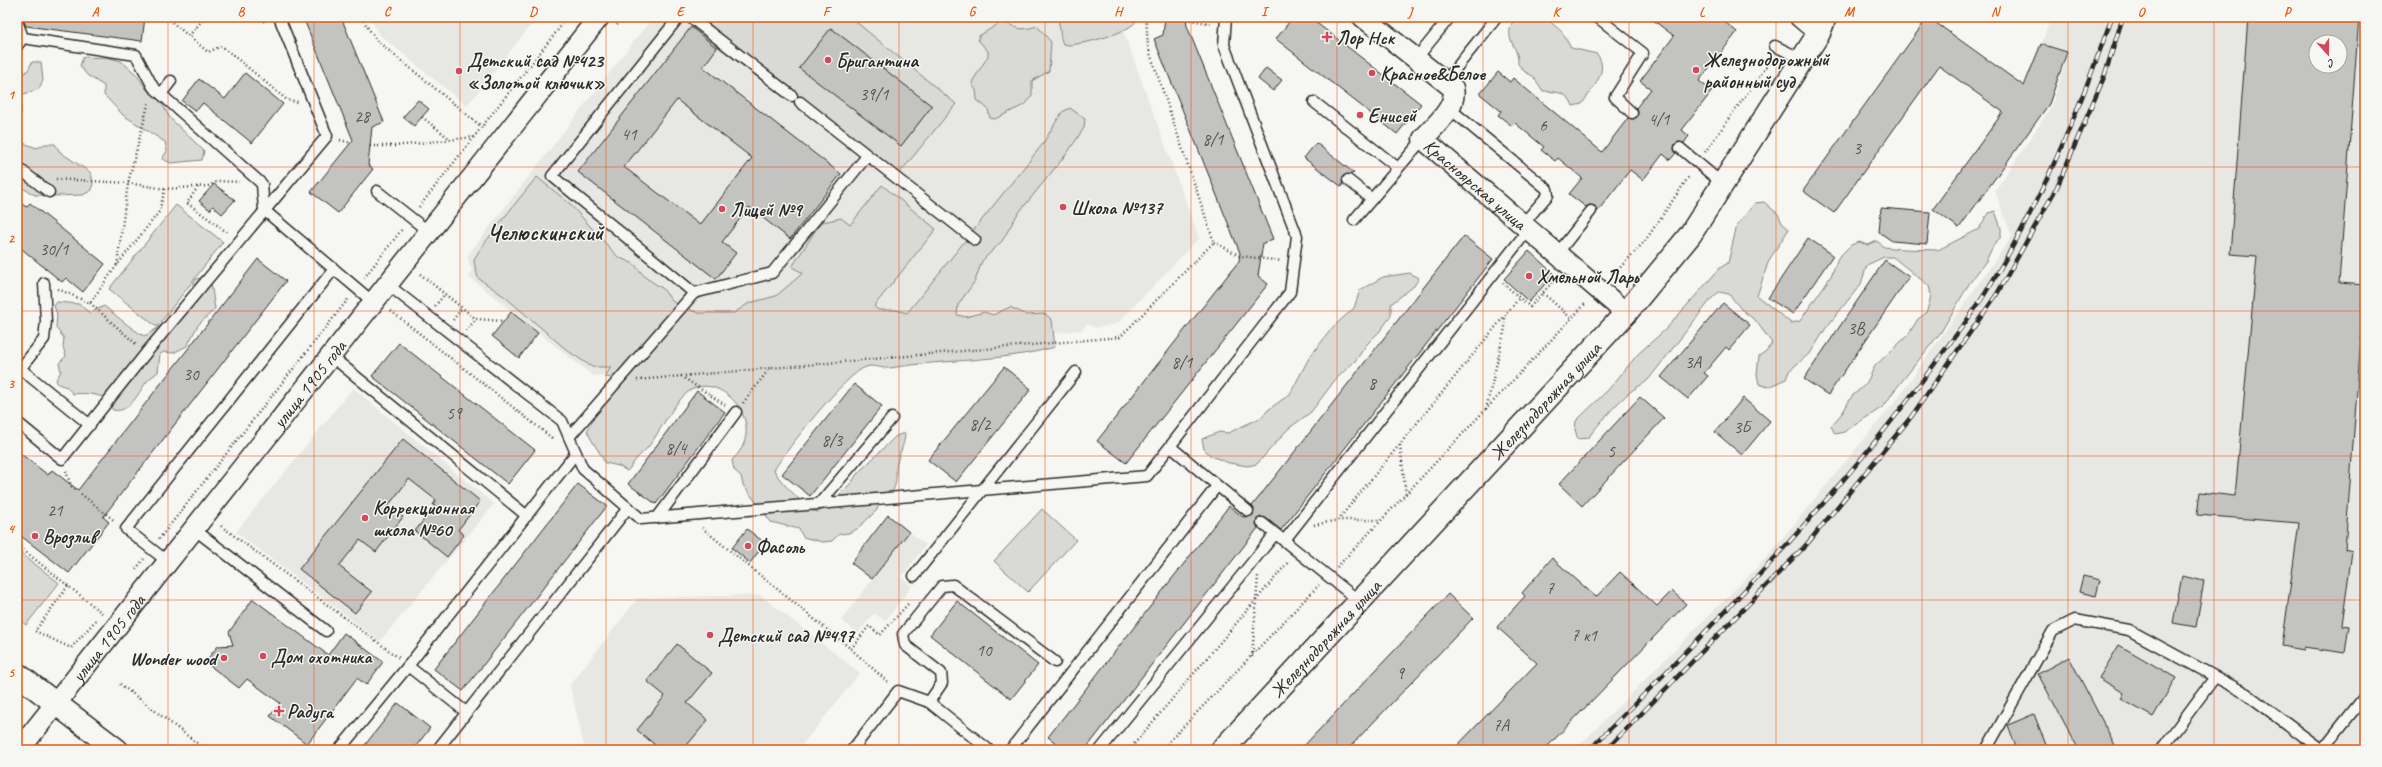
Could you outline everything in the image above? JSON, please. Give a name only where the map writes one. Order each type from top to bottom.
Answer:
[{"type":"street","name":"улица 1905 года","points":[[19,750],[599,17]]},
{"type":"street","name":"Красноярская улица","points":[[1363,17],[1453,88],[1455,95],[1449,108],[1422,139],[1626,313]]},
{"type":"street","points":[[1800,17],[1822,25]]},
{"type":"street","name":"Железнодорожная улица","points":[[1222,750],[1626,313],[1690,236],[1822,25]]},
{"type":"street","points":[[17,674],[117,750]]},
{"type":"lane","points":[[17,422],[62,459],[146,353],[327,136],[279,17]]},
{"type":"lane","points":[[679,17],[552,176],[694,293]]},
{"type":"lane","points":[[690,17],[975,240]]},
{"type":"lane","points":[[1416,59],[1450,17]]},
{"type":"lane","points":[[1445,82],[1497,17]]},
{"type":"lane","points":[[1597,17],[1643,53],[1615,97],[1632,113]]},
{"type":"lane","points":[[17,21],[20,42],[136,55],[152,87],[262,184],[264,210],[373,302]]},
{"type":"lane","points":[[387,284],[562,421],[583,469],[641,519],[1147,476],[1290,292],[1297,236],[1224,45],[1225,21]]},
{"type":"lane","points":[[1777,47],[1802,59]]},
{"type":"lane","points":[[161,94],[172,81]]},
{"type":"lane","points":[[1314,102],[1398,168]]},
{"type":"lane","points":[[1284,541],[1493,275],[1548,192],[1449,108]]},
{"type":"lane","points":[[1354,220],[1422,139]]},
{"type":"lane","points":[[1680,148],[1723,184]]},
{"type":"lane","points":[[569,437],[694,293],[772,273],[867,156]]},
{"type":"lane","points":[[17,167],[48,192]]},
{"type":"lane","points":[[1348,180],[1372,199]]},
{"type":"lane","points":[[377,191],[429,232]]},
{"type":"lane","points":[[1563,259],[1591,211]]},
{"type":"lane","points":[[168,562],[126,529],[334,269]]},
{"type":"lane","points":[[44,283],[46,321],[44,339],[18,369],[90,425]]},
{"type":"lane","points":[[331,356],[526,516]]},
{"type":"lane","points":[[914,576],[1076,372]]},
{"type":"lane","points":[[657,518],[736,412]]},
{"type":"lane","points":[[820,504],[892,418]]},
{"type":"lane","points":[[1171,447],[1248,511]]},
{"type":"lane","points":[[339,750],[408,666],[576,453]]},
{"type":"lane","points":[[1010,750],[1217,486]]},
{"type":"lane","points":[[437,750],[628,508]]},
{"type":"lane","points":[[1262,523],[1359,602]]},
{"type":"lane","points":[[194,529],[326,631]]},
{"type":"lane","points":[[1100,750],[1275,534]]},
{"type":"lane","points":[[929,702],[942,683],[940,673],[905,645],[903,634],[942,586],[953,585],[1055,662]]},
{"type":"lane","points":[[1986,750],[2053,631],[2075,620],[2129,630],[2247,694],[2322,750],[2365,696]]},
{"type":"lane","points":[[408,666],[466,712]]},
{"type":"lane","points":[[2161,750],[2215,677]]},
{"type":"lane","points":[[852,750],[898,691],[929,702],[989,750]]},
{"type":"path","points":[[166,17],[208,52],[222,46],[287,100],[314,105]]},
{"type":"path","points":[[189,36],[205,17]]},
{"type":"path","points":[[361,17],[376,40],[482,127]]},
{"type":"path","points":[[134,572],[568,17]]},
{"type":"path","points":[[1146,17],[1148,47],[1214,242],[1240,256],[1294,263]]},
{"type":"path","points":[[1868,17],[1877,21],[1879,17]]},
{"type":"path","points":[[1186,19],[1225,21]]},
{"type":"path","points":[[1161,750],[1252,657],[1645,241],[1777,47]]},
{"type":"path","points":[[117,265],[128,183],[152,87]]},
{"type":"path","points":[[422,117],[451,140]]},
{"type":"path","points":[[370,146],[395,146],[474,137]]},
{"type":"path","points":[[32,178],[128,183],[165,189],[208,186],[218,181],[262,184]]},
{"type":"path","points":[[198,186],[187,203],[239,240]]},
{"type":"path","points":[[90,303],[117,265],[159,212],[165,189]]},
{"type":"path","points":[[617,382],[1120,337],[1214,242]]},
{"type":"path","points":[[1493,275],[1530,307],[1543,293],[1563,259]]},
{"type":"path","points":[[420,274],[476,319],[504,320]]},
{"type":"path","points":[[44,283],[90,303],[146,353]]},
{"type":"path","points":[[1543,293],[1572,319]]},
{"type":"path","points":[[1338,520],[1520,297]]},
{"type":"path","points":[[391,311],[552,438],[569,437]]},
{"type":"path","points":[[1486,409],[1505,328],[1506,316]]},
{"type":"path","points":[[680,376],[736,412],[770,368]]},
{"type":"path","points":[[1400,444],[1406,494]]},
{"type":"path","points":[[62,459],[71,486],[77,491]]},
{"type":"path","points":[[81,494],[126,529]]},
{"type":"path","points":[[686,515],[851,649],[898,691]]},
{"type":"path","points":[[1310,528],[1338,520],[1381,520]]},
{"type":"path","points":[[221,526],[408,666]]},
{"type":"path","points":[[17,545],[102,613]]},
{"type":"path","points":[[1129,750],[1297,551]]},
{"type":"path","points":[[1252,657],[1260,552]]},
{"type":"path","points":[[851,649],[869,626],[880,635],[918,592],[914,576]]},
{"type":"path","points":[[68,586],[35,631],[71,648],[106,607]]},
{"type":"path","points":[[120,684],[206,750]]},
{"type":"shaded area","name":"Детский сад №423 «Золотой ключик»","points":[[369,17],[537,17],[467,106],[381,36]]},
{"type":"shaded area","points":[[653,17],[697,17],[955,104],[850,17],[1118,17],[1199,238],[1117,324],[1095,328],[1087,324],[1082,330],[894,350],[593,376],[468,276],[472,271],[467,256]]},
{"type":"shaded area","name":"Бригантина","points":[[697,17],[850,17],[956,104],[898,175]]},
{"type":"shaded area","points":[[1057,17],[1137,17],[1137,20],[1133,25],[1126,29],[1106,37],[1069,45],[1063,44]]},
{"type":"shaded area","points":[[1524,17],[1545,17],[1562,32],[1571,48],[1597,54],[1602,67],[1601,73],[1595,86],[1582,104],[1573,106],[1571,101],[1565,95],[1557,92],[1543,91],[1533,76],[1525,72],[1518,64],[1518,58],[1510,38],[1510,28],[1513,21]]},
{"type":"shaded area","points":[[2051,17],[2365,17],[2365,750],[1575,750],[1767,557],[1898,398],[2012,236],[1995,191],[2052,106],[2068,52],[2042,43]]},
{"type":"shaded area","points":[[1000,23],[1009,24],[1023,29],[1037,26],[1051,42],[1049,71],[1032,81],[1032,95],[1026,104],[995,119],[990,118],[988,109],[977,100],[976,90],[972,82],[988,56],[988,51],[978,40],[979,36]]},
{"type":"shaded area","points":[[83,57],[110,58],[121,61],[127,66],[137,75],[147,90],[161,102],[170,118],[204,151],[202,160],[171,163],[162,159],[167,151],[165,142],[123,115],[104,95],[104,86],[87,75],[80,66]]},
{"type":"shaded area","points":[[32,62],[41,62],[43,80],[39,89],[21,95],[21,113],[17,116],[17,79],[28,70]]},
{"type":"shaded area","points":[[1070,108],[1085,119],[1084,128],[1068,152],[1017,215],[1002,241],[982,261],[975,281],[958,305],[957,315],[966,317],[984,312],[993,315],[1010,307],[1027,315],[1045,314],[1052,320],[1055,347],[1035,352],[994,358],[890,368],[869,366],[857,372],[817,413],[774,470],[786,486],[809,510],[818,512],[826,508],[852,482],[857,474],[896,436],[905,433],[904,442],[897,464],[896,481],[893,490],[888,496],[880,500],[877,510],[857,529],[849,533],[839,534],[832,541],[822,542],[803,537],[799,529],[771,522],[743,485],[741,476],[734,470],[732,460],[743,446],[746,431],[744,416],[726,393],[713,387],[700,387],[688,392],[682,397],[649,446],[627,471],[619,466],[605,463],[587,431],[598,410],[623,380],[605,377],[611,367],[592,367],[568,351],[505,297],[478,278],[474,264],[474,260],[483,245],[537,177],[569,203],[618,257],[634,264],[646,278],[662,288],[673,302],[698,313],[734,313],[749,303],[776,296],[803,273],[792,267],[817,228],[823,222],[841,218],[850,225],[882,185],[936,229],[874,306],[878,310],[896,310],[907,313],[1042,145],[1062,112]]},
{"type":"shaded area","points":[[20,142],[37,148],[45,144],[55,144],[60,152],[91,173],[93,182],[92,190],[83,195],[35,195],[17,185],[17,143]]},
{"type":"shaded area","points":[[1764,202],[1778,214],[1782,223],[1789,229],[1769,260],[1757,296],[1791,323],[1800,321],[1831,276],[1838,258],[1851,245],[1859,242],[1868,245],[1877,241],[1884,247],[1938,250],[1979,229],[1988,213],[1995,211],[2001,228],[2001,237],[1994,244],[1986,261],[1969,284],[1941,332],[1894,391],[1884,406],[1844,432],[1835,434],[1831,426],[1843,412],[1852,396],[1866,384],[1875,366],[1908,335],[1918,319],[1926,313],[1929,304],[1931,295],[1929,286],[1893,257],[1884,257],[1867,265],[1861,284],[1826,328],[1811,352],[1789,371],[1786,379],[1768,387],[1759,384],[1757,374],[1759,356],[1766,351],[1772,343],[1756,321],[1741,309],[1729,294],[1719,292],[1712,298],[1648,380],[1630,392],[1588,438],[1578,439],[1575,430],[1576,421],[1609,389],[1638,354],[1666,329],[1720,268],[1728,263],[1737,225],[1755,203]]},
{"type":"shaded area","points":[[176,205],[223,242],[157,327],[109,289]]},
{"type":"shaded area","points":[[1410,273],[1419,278],[1414,286],[1391,304],[1391,316],[1380,331],[1367,344],[1356,360],[1335,380],[1311,412],[1288,429],[1257,464],[1248,466],[1229,463],[1211,456],[1204,449],[1202,439],[1219,432],[1228,433],[1262,417],[1268,410],[1290,394],[1309,358],[1333,327],[1354,308],[1360,290],[1383,277]]},
{"type":"shaded area","points":[[204,277],[211,282],[215,309],[198,325],[187,346],[173,353],[164,352],[160,354],[158,372],[148,380],[134,401],[124,409],[113,410],[102,397],[89,394],[73,394],[67,387],[58,384],[56,380],[61,371],[59,363],[66,356],[63,347],[64,338],[56,328],[57,314],[54,306],[57,302],[79,304],[90,313],[104,306],[144,336],[151,333],[165,322],[189,294],[195,280]]},
{"type":"shaded area","name":"Коррекционная школа №60","points":[[353,388],[494,504],[380,641],[236,532]]},
{"type":"shaded area","points":[[1042,509],[1076,540],[1028,592],[994,561]]},
{"type":"shaded area","points":[[909,532],[926,545],[901,577],[912,586],[885,621],[874,613],[858,633],[841,620]]},
{"type":"shaded area","points":[[17,550],[59,583],[26,625],[17,618]]},
{"type":"shaded area","name":"Детский сад №497","points":[[760,595],[860,673],[798,750],[585,750],[570,685],[638,598]]},
{"type":"building","points":[[22,17],[145,17],[142,41],[26,26]]},
{"type":"building","points":[[303,17],[341,17],[384,122],[372,127],[368,165],[373,169],[338,213],[311,192],[353,140]]},
{"type":"building","points":[[1165,17],[1186,17],[1187,26],[1273,239],[1263,243],[1258,276],[1268,284],[1126,463],[1097,441],[1239,261],[1240,253],[1154,39],[1163,35]]},
{"type":"building","points":[[1293,17],[1309,17],[1421,104],[1397,134],[1276,39]]},
{"type":"building","points":[[1649,17],[1719,17],[1737,32],[1699,81],[1712,91],[1682,130],[1689,136],[1684,143],[1678,142],[1675,144],[1674,150],[1676,153],[1670,160],[1663,154],[1643,180],[1630,170],[1597,212],[1595,206],[1589,205],[1586,207],[1569,194],[1582,178],[1558,158],[1555,161],[1541,150],[1544,147],[1515,123],[1512,126],[1498,115],[1501,111],[1480,94],[1498,72],[1510,82],[1513,78],[1602,152],[1628,118],[1633,119],[1637,117],[1638,112],[1636,108],[1651,89],[1640,81],[1674,36]]},
{"type":"building","points":[[1928,17],[2024,86],[2041,44],[2067,52],[2049,104],[1959,228],[1933,209],[2003,112],[1939,66],[1834,213],[1803,191]]},
{"type":"building","points":[[2248,17],[2359,17],[2339,283],[2365,285],[2345,549],[2352,551],[2342,625],[2349,626],[2345,653],[2304,647],[2304,650],[2282,646],[2299,523],[2197,515],[2200,492],[2235,496],[2257,256],[2230,254]]},
{"type":"building","points":[[691,27],[717,48],[703,67],[841,174],[790,239],[749,207],[722,242],[736,253],[716,279],[578,172]],"holes":[[[677,100],[752,158],[700,225],[624,167]]]},
{"type":"building","points":[[831,28],[932,106],[901,146],[799,68]]},
{"type":"building","points":[[1266,68],[1282,80],[1273,91],[1258,79]]},
{"type":"building","points":[[245,73],[283,104],[252,143],[203,103],[196,111],[182,101],[199,79],[225,99]]},
{"type":"building","points":[[418,100],[429,109],[414,126],[403,117]]},
{"type":"building","points":[[1316,143],[1354,173],[1343,176],[1342,187],[1304,158]]},
{"type":"building","points":[[214,184],[235,200],[222,214],[213,206],[210,210],[199,201]]},
{"type":"building","points":[[17,200],[26,207],[30,203],[105,264],[83,292],[66,278],[62,282],[17,245]]},
{"type":"building","points":[[1881,208],[1930,212],[1927,244],[1892,241],[1879,232]]},
{"type":"building","points":[[1464,236],[1493,259],[1281,530],[1266,518],[1257,519],[1256,522],[1258,528],[1085,750],[1065,750],[1048,737],[1229,506],[1243,517],[1253,515],[1254,509],[1252,506]]},
{"type":"building","points":[[1808,238],[1833,255],[1793,314],[1768,298]]},
{"type":"building","name":"Хмельной Ларь","points":[[1529,251],[1554,274],[1529,302],[1504,279]]},
{"type":"building","points":[[258,259],[286,281],[103,517],[109,522],[69,573],[17,533],[17,451],[48,475],[52,470],[78,490]]},
{"type":"building","points":[[1885,260],[1909,277],[1828,395],[1804,379]]},
{"type":"building","points":[[1723,303],[1750,325],[1729,350],[1726,347],[1704,373],[1708,376],[1688,399],[1661,377]]},
{"type":"building","points":[[511,312],[538,333],[519,358],[492,336]]},
{"type":"building","points":[[399,343],[535,450],[508,484],[372,376]]},
{"type":"building","points":[[1004,367],[1031,389],[956,482],[928,460]]},
{"type":"building","points":[[854,384],[882,406],[810,496],[782,474]]},
{"type":"building","points":[[697,391],[725,412],[656,504],[628,484]]},
{"type":"building","points":[[1640,397],[1664,418],[1582,506],[1559,484]]},
{"type":"building","points":[[1743,398],[1770,421],[1742,455],[1715,432]]},
{"type":"building","points":[[403,439],[480,501],[458,530],[464,535],[447,557],[415,531],[435,506],[433,505],[436,500],[409,479],[388,506],[403,517],[376,552],[360,540],[339,566],[372,592],[355,613],[299,569]]},
{"type":"building","points":[[578,484],[607,506],[463,691],[434,669]]},
{"type":"building","points":[[888,515],[909,532],[872,579],[851,563]]},
{"type":"building","name":"Фасоль","points":[[747,529],[765,543],[750,563],[732,548]]},
{"type":"building","points":[[1552,558],[1596,597],[1620,572],[1657,606],[1672,591],[1686,604],[1544,750],[1453,750],[1537,663],[1497,627],[1525,596],[1522,593]]},
{"type":"building","points":[[2083,576],[2100,580],[2096,596],[2079,592]]},
{"type":"building","points":[[2182,576],[2204,581],[2196,627],[2173,623]]},
{"type":"building","points":[[1448,594],[1473,618],[1347,750],[1300,750]]},
{"type":"building","points":[[253,599],[328,655],[344,633],[383,662],[366,685],[357,678],[307,744],[270,716],[280,703],[247,679],[239,688],[205,662],[218,646],[233,645],[229,632]]},
{"type":"building","points":[[957,601],[1038,665],[1011,699],[930,635]]},
{"type":"building","points":[[677,644],[712,673],[687,703],[708,720],[683,750],[661,750],[637,730],[665,696],[647,681]]},
{"type":"building","points":[[2119,645],[2176,678],[2153,717],[2121,699],[2124,693],[2099,678]]},
{"type":"building","points":[[2069,657],[2115,745],[2105,750],[2079,750],[2038,674]]},
{"type":"building","points":[[398,703],[430,728],[413,750],[361,750]]},
{"type":"building","points":[[2034,714],[2048,750],[2017,750],[2008,725]]},
{"type":"railway","points":[[1589,750],[1726,610],[1814,514],[1897,414],[1970,316],[2008,255],[2042,189],[2058,155],[2086,87],[2112,17]]},
{"type":"railway","points":[[1606,750],[1807,544],[1911,417],[1997,294],[2057,187],[2104,77],[2123,17]]},
{"type":"place","name":"Лор Нск","points":[[1327,37]]},
{"type":"place","name":"Бригантина","points":[[828,60]]},
{"type":"place","name":"Железнодорожный районный суд","points":[[1696,70]]},
{"type":"place","name":"Детский сад №423 «Золотой ключик»","points":[[459,71]]},
{"type":"place","name":"Красное&Белое","points":[[1372,73]]},
{"type":"place","name":"Енисей","points":[[1360,115]]},
{"type":"place","name":"Школа №137","points":[[1063,207]]},
{"type":"place","name":"Лицей №9","points":[[722,209]]},
{"type":"place","name":"Хмельной Ларь","points":[[1529,276]]},
{"type":"place","name":"Коррекционная школа №60","points":[[365,518]]},
{"type":"place","name":"Врозлив","points":[[35,536]]},
{"type":"place","name":"Фасоль","points":[[748,546]]},
{"type":"place","name":"Детский сад №497","points":[[710,635]]},
{"type":"place","name":"Дом охотника","points":[[263,656]]},
{"type":"place","name":"Wonder wood","points":[[224,658]]},
{"type":"place","name":"Радуга","points":[[279,711]]},
{"type":"district","name":"Челюскинский","points":[[545,232]]}]
